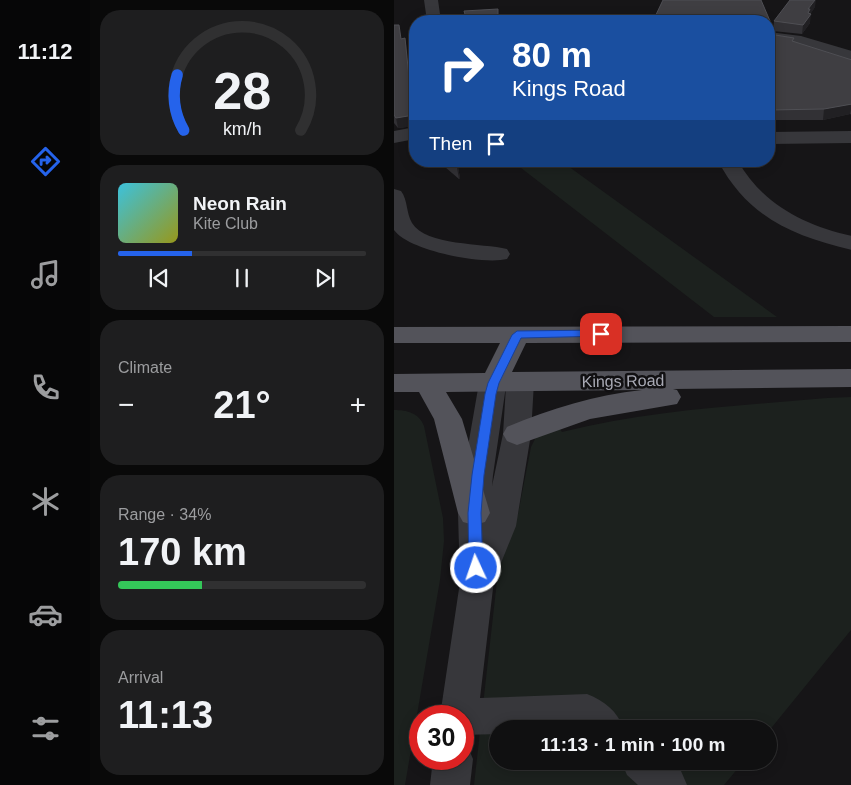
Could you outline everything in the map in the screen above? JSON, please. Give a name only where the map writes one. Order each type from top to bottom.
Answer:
[{"type":"main road","points":[[394,335],[851,334]]},
{"type":"main road","points":[[506,383],[517,335]]},
{"type":"main road","points":[[517,434],[558,417],[604,404],[643,398],[694,395],[815,378]]},
{"type":"main road","name":"Kings Road","points":[[394,384],[851,378]]},
{"type":"main road","points":[[428,383],[448,418],[474,513]]},
{"type":"street","points":[[431,0],[433,15]]},
{"type":"street","points":[[775,38],[801,41],[851,57]]},
{"type":"street","points":[[394,137],[409,134]]},
{"type":"street","points":[[775,138],[851,137]]},
{"type":"street","points":[[731,167],[740,183],[751,195],[771,210],[815,233],[851,243]]},
{"type":"street","points":[[394,195],[400,220],[405,230],[414,237],[428,242],[499,254]]},
{"type":"street","points":[[477,582],[500,526],[517,434],[506,383]]},
{"type":"street","points":[[460,705],[477,582],[474,513],[478,475],[506,383]]},
{"type":"street","points":[[474,717],[587,712],[595,720]]},
{"type":"street","points":[[450,785],[452,770]]},
{"type":"street","points":[[651,770],[667,785]]},
{"type":"shaded area","points":[[520,167],[569,167],[777,317],[714,317]]},
{"type":"shaded area","points":[[851,397],[851,630],[777,721],[489,720],[489,770],[736,770],[724,785],[474,785],[498,572],[502,553],[518,514],[531,447],[536,437],[556,424],[562,432],[661,414],[727,406]]},
{"type":"shaded area","points":[[394,410],[416,415],[424,426],[443,518],[444,541],[440,580],[419,705],[409,705],[409,762],[405,785],[394,785]]},
{"type":"building","points":[[663,0],[761,0],[767,15],[656,15]]},
{"type":"building","points":[[790,0],[815,0],[808,9],[810,9],[808,13],[811,14],[803,25],[775,20]]},
{"type":"building","points":[[498,9],[498,15],[465,15],[464,11]]},
{"type":"building","points":[[394,25],[399,25],[401,39],[405,38],[409,77],[409,116],[396,118],[394,115]]},
{"type":"building","points":[[775,35],[794,38],[792,41],[852,60],[852,104],[824,109],[775,110]]},
{"type":"route","points":[[476,568],[474,513],[490,394],[493,383],[517,335],[601,334]]}]
